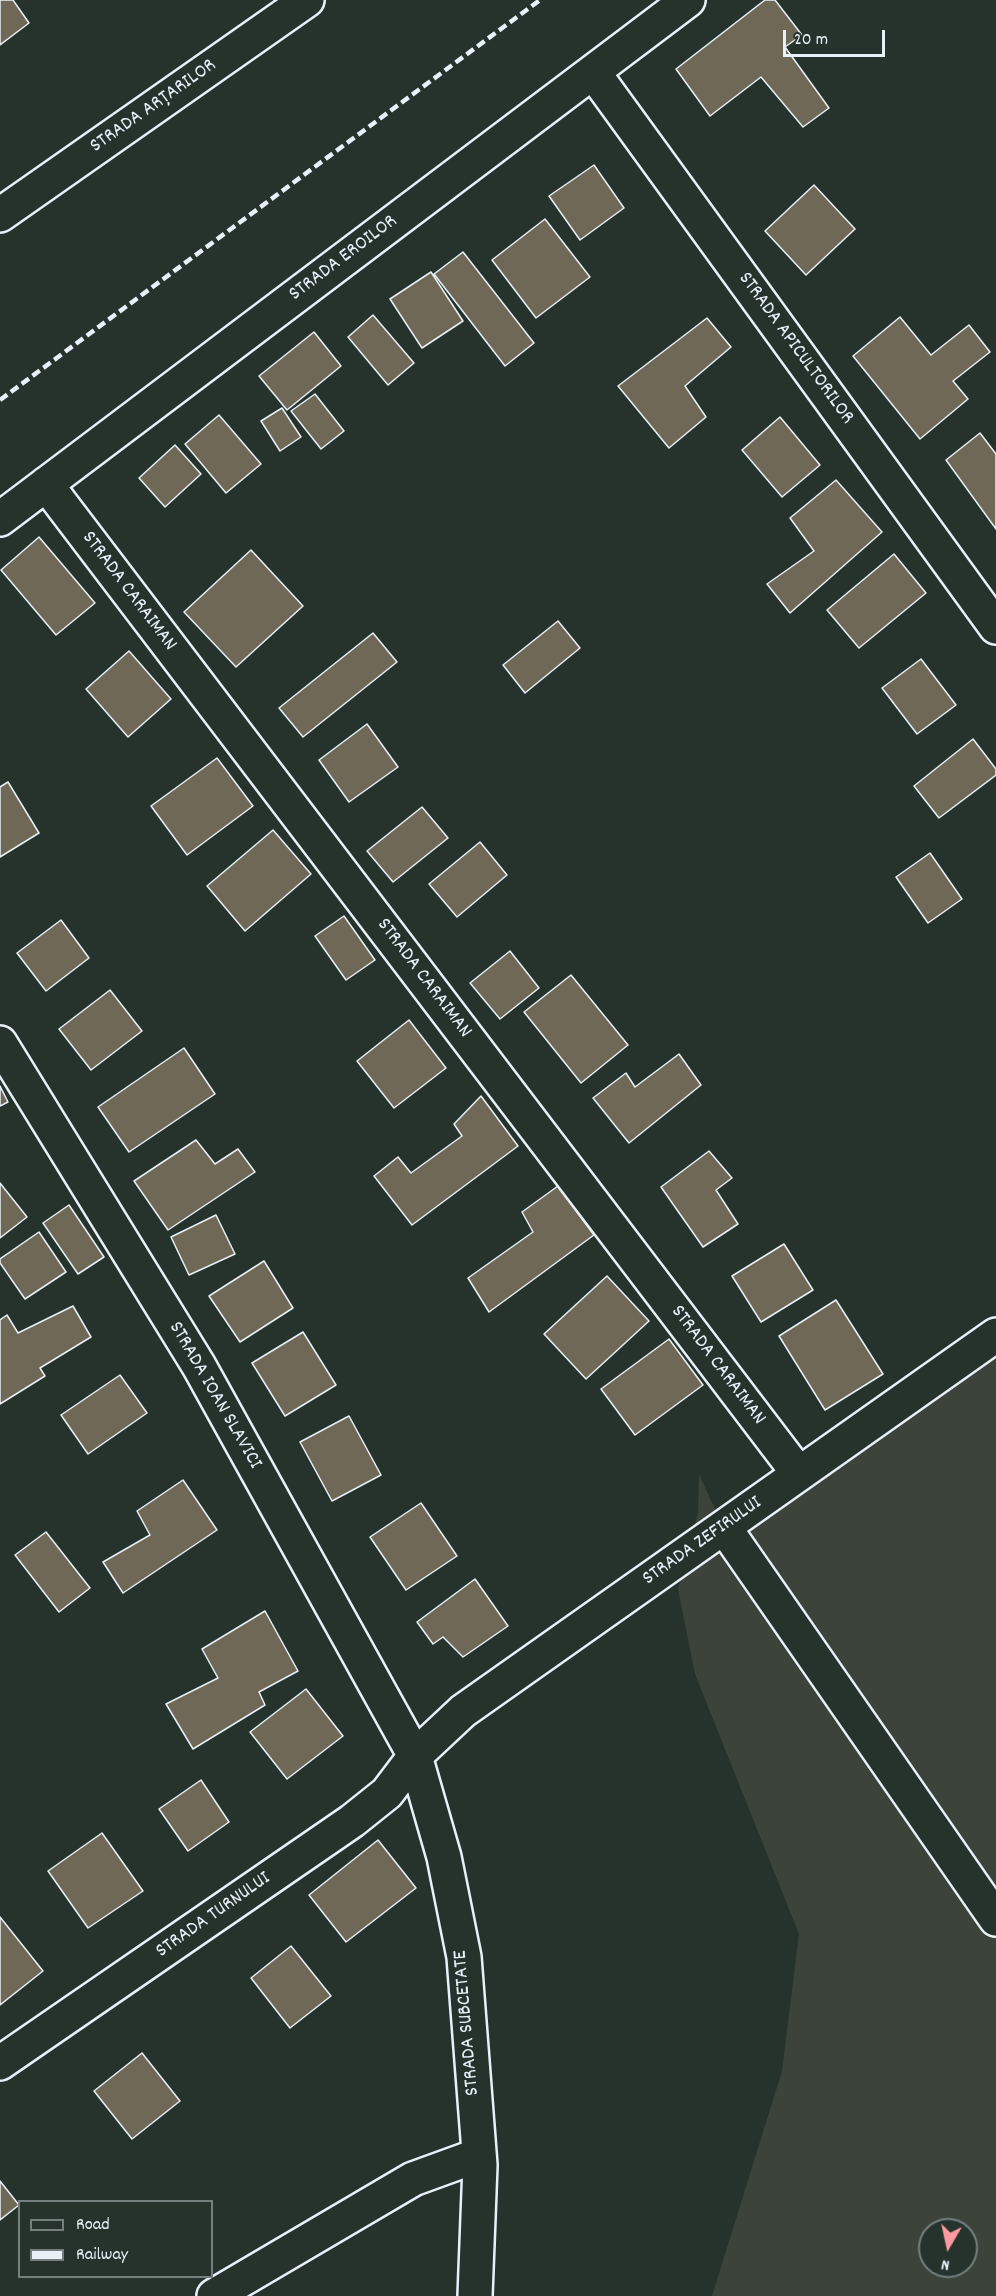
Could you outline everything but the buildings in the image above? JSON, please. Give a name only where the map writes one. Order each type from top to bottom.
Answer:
[{"type":"street","name":"STRADA ARȚARILOR","points":[[0,215],[308,0]]},
{"type":"street","name":"STRADA EROILOR","points":[[0,519],[688,0]]},
{"type":"street","name":"STRADA APICULTORILOR","points":[[593,72],[996,627]]},
{"type":"street","name":"STRADA CARAIMAN","points":[[46,484],[800,1474]]},
{"type":"street","name":"STRADA IOAN SLAVICI","points":[[0,1043],[200,1366],[415,1756]]},
{"type":"street","name":"STRADA ZEFIRULUI","points":[[415,1756],[463,1711],[996,1335]]},
{"type":"street","points":[[723,1527],[996,1919]]},
{"type":"street","name":"STRADA TURNULUI","points":[[0,2063],[352,1821],[387,1793],[415,1756]]},
{"type":"street","name":"STRADA SUBCETATE","points":[[415,1756],[444,1857],[464,1958],[479,2155],[475,2296]]},
{"type":"street","points":[[214,2296],[413,2179],[479,2155]]},
{"type":"shaded area","points":[[996,1335],[996,2296],[712,2296],[782,2071],[799,1934],[695,1674],[678,1589],[698,1513],[699,1474],[723,1527]]},
{"type":"railway","points":[[0,400],[540,0]]}]
